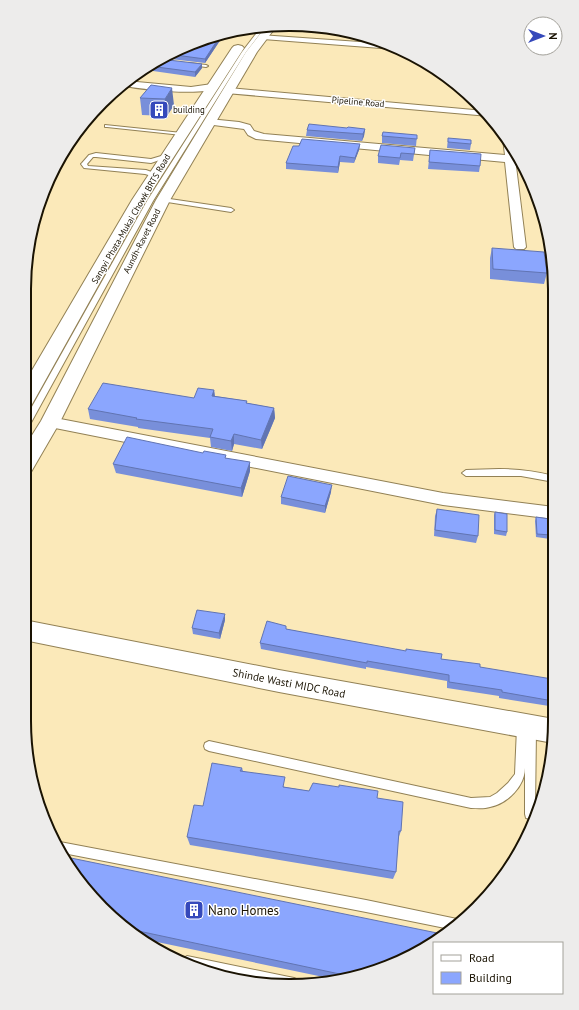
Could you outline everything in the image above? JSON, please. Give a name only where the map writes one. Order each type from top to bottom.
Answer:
[{"type":"main road","name":"Aundh-Ravet Road","points":[[31,385],[139,200],[236,51],[257,33]]},
{"type":"main road","name":"Aundh-Ravet Road","points":[[31,454],[50,422],[163,200],[229,91],[259,33]]},
{"type":"street","points":[[275,32],[369,44]]},
{"type":"street","points":[[132,84],[187,90],[212,87]]},
{"type":"street","name":"Pipeline Road","points":[[229,91],[478,113]]},
{"type":"street","points":[[209,122],[239,125],[247,128],[256,136],[264,137],[510,159]]},
{"type":"street","points":[[510,155],[520,247]]},
{"type":"street","points":[[50,422],[443,499],[548,512]]},
{"type":"street","name":"Shinde Wasti MIDC Road","points":[[31,631],[286,683],[547,730]]},
{"type":"lane","name":"Sangvi Phata-Mukai Chowk BRTS Road","points":[[31,415],[150,201],[244,52],[258,33]]},
{"type":"lane","points":[[182,63],[206,66]]},
{"type":"lane","points":[[107,126],[182,134]]},
{"type":"lane","points":[[155,176],[146,172],[86,167],[84,164],[91,156],[96,154],[151,160],[168,156]]},
{"type":"lane","points":[[163,200],[231,210]]},
{"type":"lane","points":[[466,474],[500,472],[526,474],[548,478]]},
{"type":"lane","points":[[209,746],[471,803],[490,802],[501,797],[512,787],[520,776],[527,726]]},
{"type":"lane","points":[[527,726],[530,814]]},
{"type":"lane","points":[[65,849],[366,906],[450,924]]},
{"type":"lane","points":[[216,968],[262,977]]},
{"type":"building","points":[[216,42],[205,59],[180,56]]},
{"type":"building","points":[[171,60],[202,64],[195,72],[158,67]]},
{"type":"building","points":[[151,85],[172,88],[165,99],[140,98]]},
{"type":"building","points":[[309,124],[365,129],[363,134],[307,130]]},
{"type":"building","points":[[383,132],[417,135],[417,139],[382,136]]},
{"type":"building","points":[[448,138],[471,140],[471,144],[448,142]]},
{"type":"building","points":[[302,139],[360,144],[355,158],[340,156],[338,167],[286,163],[293,146],[299,146]]},
{"type":"building","points":[[381,145],[415,148],[414,154],[401,153],[400,158],[378,156]]},
{"type":"building","points":[[430,150],[481,154],[480,166],[429,162]]},
{"type":"building","points":[[492,248],[544,252],[547,273],[493,269]]},
{"type":"building","points":[[103,383],[194,398],[198,388],[214,390],[212,396],[247,401],[246,403],[274,408],[261,440],[234,434],[231,441],[210,437],[213,429],[136,419],[137,418],[88,409]]},
{"type":"building","points":[[127,437],[203,453],[204,451],[226,455],[225,458],[250,462],[241,488],[113,464]]},
{"type":"building","points":[[288,476],[332,485],[325,506],[281,497]]},
{"type":"building","points":[[437,509],[479,515],[478,536],[435,530]]},
{"type":"building","points":[[495,512],[507,514],[507,532],[495,530]]},
{"type":"building","points":[[536,517],[548,519],[548,535],[537,534]]},
{"type":"building","points":[[197,610],[225,614],[219,633],[192,628]]},
{"type":"building","points":[[267,621],[286,626],[286,629],[406,651],[406,649],[442,654],[441,659],[480,664],[480,667],[548,678],[548,700],[502,692],[502,690],[449,682],[449,675],[367,661],[367,663],[260,643]]},
{"type":"building","points":[[212,763],[242,768],[240,771],[285,777],[283,787],[309,791],[313,783],[339,787],[339,785],[378,791],[377,798],[403,802],[396,872],[187,837],[194,805],[203,806]]},
{"type":"building","name":"Nano Homes","points":[[71,858],[436,933],[419,944],[388,959],[373,965],[340,974],[140,931],[119,915],[95,891],[84,878]]},
{"type":"place","name":"building","points":[[159,110]]},
{"type":"place","name":"Nano Homes","points":[[194,910]]}]
